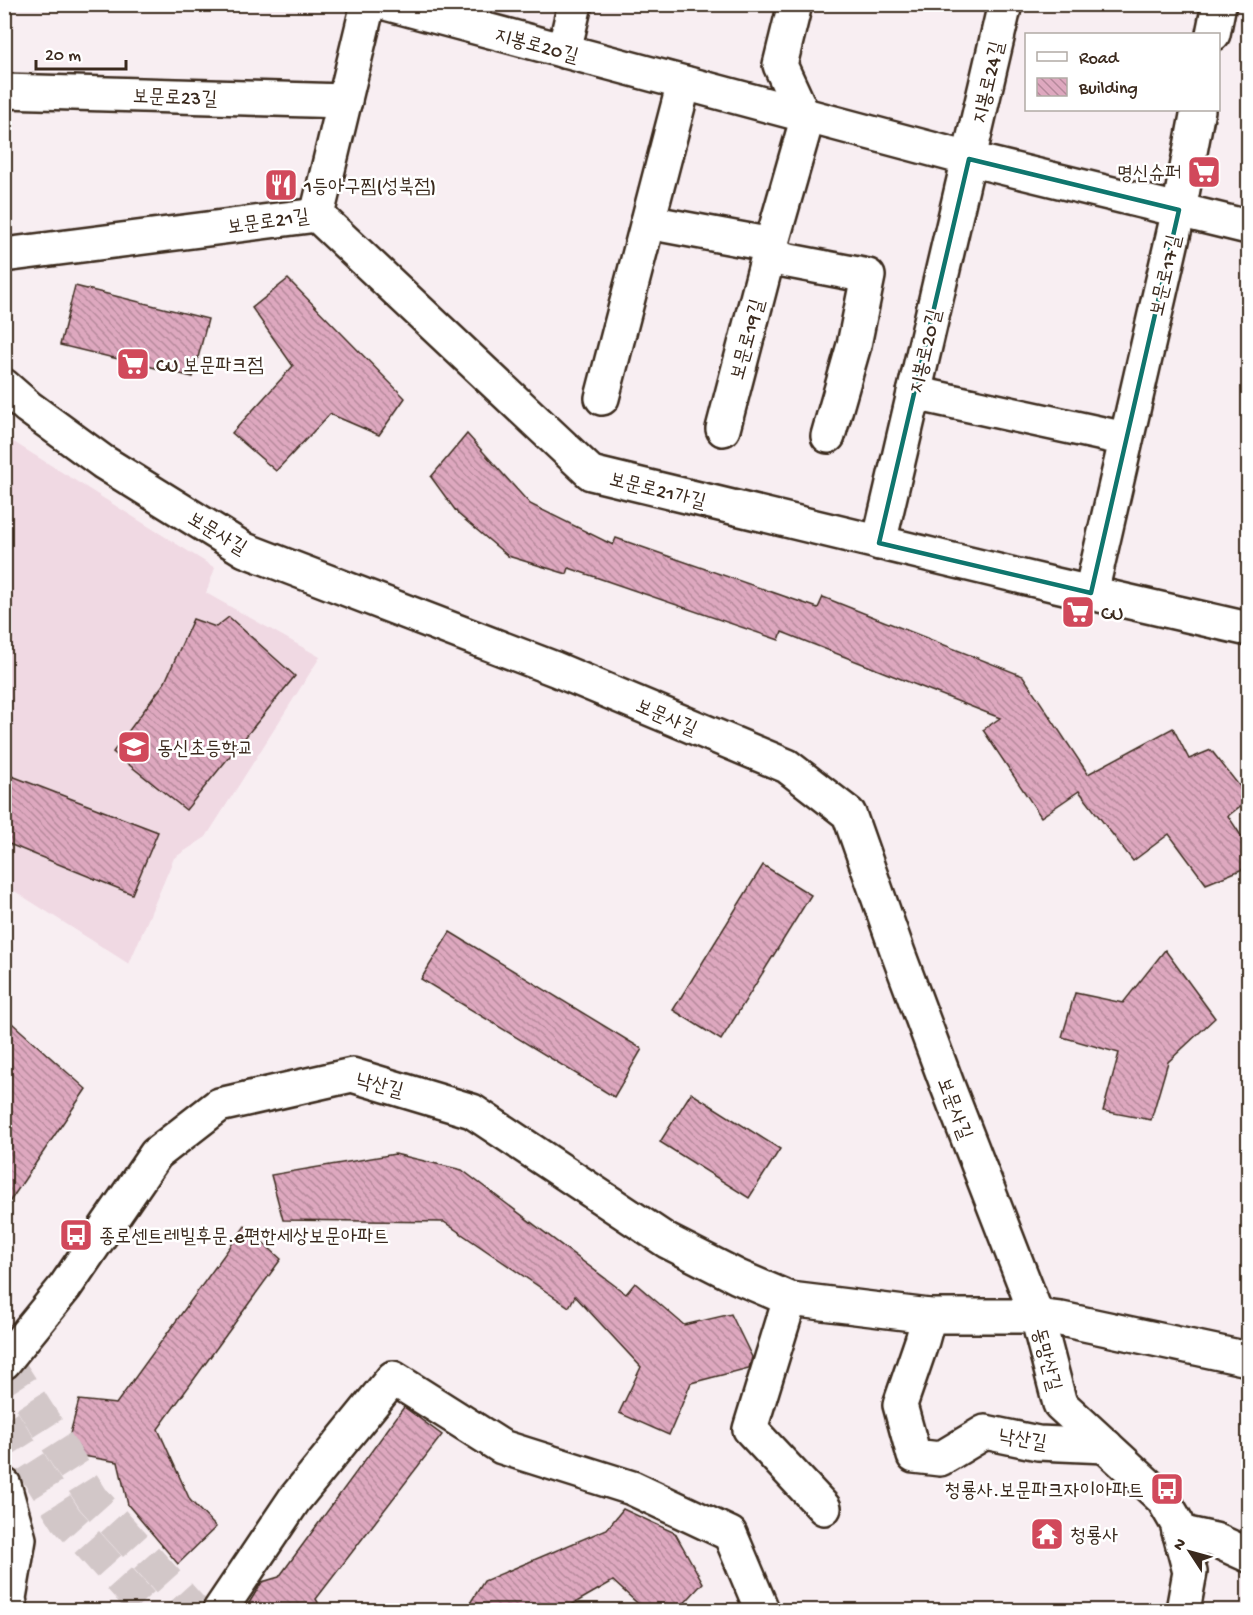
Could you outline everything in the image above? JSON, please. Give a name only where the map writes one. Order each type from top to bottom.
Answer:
[{"type":"street","name":"보문로21길","points":[[4,255],[318,215],[369,4]]},
{"type":"street","name":"지봉로20길","points":[[389,4],[969,159],[1248,227]]},
{"type":"street","points":[[564,51],[575,4]]},
{"type":"street","points":[[795,4],[780,65],[806,116]]},
{"type":"street","name":"지봉로24길","points":[[969,159],[1005,4]]},
{"type":"street","points":[[1213,33],[1219,4]]},
{"type":"street","points":[[602,398],[684,83]]},
{"type":"street","name":"보문로23길","points":[[4,91],[345,102]]},
{"type":"street","name":"보문로17길","points":[[1090,593],[1179,210],[1198,111]]},
{"type":"street","name":"보문로19길","points":[[723,429],[806,116]]},
{"type":"street","name":"지봉로20길","points":[[879,543],[969,159]]},
{"type":"street","name":"보문로21가길","points":[[318,215],[591,472],[879,543],[1248,629]]},
{"type":"street","points":[[648,222],[761,243],[784,260],[868,276],[854,345],[828,436]]},
{"type":"street","name":"보문사길","points":[[4,386],[28,407],[103,462],[245,550],[555,669],[786,766],[849,814],[927,1031],[1037,1316]]},
{"type":"street","points":[[914,393],[1126,439]]},
{"type":"street","name":"낙산길","points":[[4,1362],[65,1287],[156,1154],[219,1105],[352,1075],[472,1111],[667,1241],[738,1277],[790,1299],[929,1316],[1037,1316]]},
{"type":"street","points":[[790,1299],[750,1429],[824,1508]]},
{"type":"street","name":"낙산길","points":[[929,1316],[900,1405],[914,1456],[940,1459],[985,1432],[1038,1443],[1106,1446]]},
{"type":"street","name":"동망산길","points":[[1183,1611],[1190,1572],[1177,1523],[1163,1499],[1060,1404],[1037,1316],[1248,1359]]},
{"type":"street","points":[[220,1611],[294,1500],[393,1378],[502,1446],[632,1488],[730,1534],[762,1611]]},
{"type":"street","points":[[4,1485],[19,1539],[9,1598],[11,1611]]},
{"type":"street","points":[[1179,1532],[1215,1540],[1248,1555]]},
{"type":"highlighted area","points":[[969,159],[1179,210],[1091,593],[879,543]]},
{"type":"shaded area","name":"동신초등학교","points":[[4,436],[215,568],[206,593],[320,657],[206,837],[174,858],[129,964],[5,885]]},
{"type":"building","points":[[288,279],[405,398],[379,435],[330,414],[276,471],[232,433],[293,366],[252,308]]},
{"type":"building","points":[[75,286],[208,319],[193,377],[60,345]]},
{"type":"building","points":[[467,434],[530,504],[613,545],[616,538],[818,608],[823,597],[1023,676],[1088,774],[1173,728],[1189,759],[1211,750],[1248,797],[1248,800],[1228,816],[1248,846],[1248,867],[1206,884],[1169,834],[1133,861],[1079,791],[1041,817],[983,730],[1000,718],[782,632],[779,640],[569,568],[567,574],[508,556],[458,514],[431,477]]},
{"type":"building","points":[[229,617],[295,676],[186,810],[113,752],[165,682],[193,619],[216,627]]},
{"type":"building","points":[[4,773],[158,832],[132,894],[4,842]]},
{"type":"building","points":[[763,865],[811,895],[721,1040],[673,1010]]},
{"type":"building","points":[[450,932],[642,1049],[614,1097],[421,979]]},
{"type":"building","points":[[1165,950],[1215,1018],[1168,1062],[1151,1120],[1103,1111],[1119,1053],[1062,1037],[1075,993],[1123,1003]]},
{"type":"building","points":[[4,1016],[86,1089],[4,1210]]},
{"type":"building","points":[[691,1093],[780,1149],[749,1198],[660,1142]]},
{"type":"building","points":[[395,1154],[462,1170],[626,1294],[635,1283],[684,1325],[731,1314],[752,1357],[749,1368],[691,1383],[669,1435],[619,1413],[641,1367],[575,1296],[569,1307],[444,1222],[283,1220],[271,1175]]},
{"type":"building","points":[[245,1226],[281,1259],[158,1429],[190,1500],[216,1527],[178,1564],[128,1505],[118,1462],[65,1453],[79,1400],[116,1404]]},
{"type":"building","points":[[404,1407],[442,1435],[316,1599],[323,1611],[244,1611],[262,1582],[279,1577]]},
{"type":"building","points":[[623,1509],[675,1533],[703,1583],[677,1611],[646,1611],[613,1581],[561,1611],[465,1611],[484,1581],[607,1529]]},
{"type":"tunnel","points":[[4,1359],[93,1499],[193,1610]]},
{"type":"tunnel","points":[[4,1421],[66,1519],[148,1610]]},
{"type":"place","name":"명신슈퍼","points":[[1204,172]]},
{"type":"place","name":"1등아구찜(성북점)","points":[[281,185]]},
{"type":"place","name":"CU 보문파크점","points":[[133,364]]},
{"type":"place","name":"CU","points":[[1078,612]]},
{"type":"place","name":"동신초등학교","points":[[134,747]]},
{"type":"place","name":"종로센트레빌후문.e편한세상보문아파트","points":[[76,1235]]},
{"type":"place","name":"청룡사.보문파크자이아파트","points":[[1167,1489]]},
{"type":"place","name":"청룡사","points":[[1047,1534]]}]
